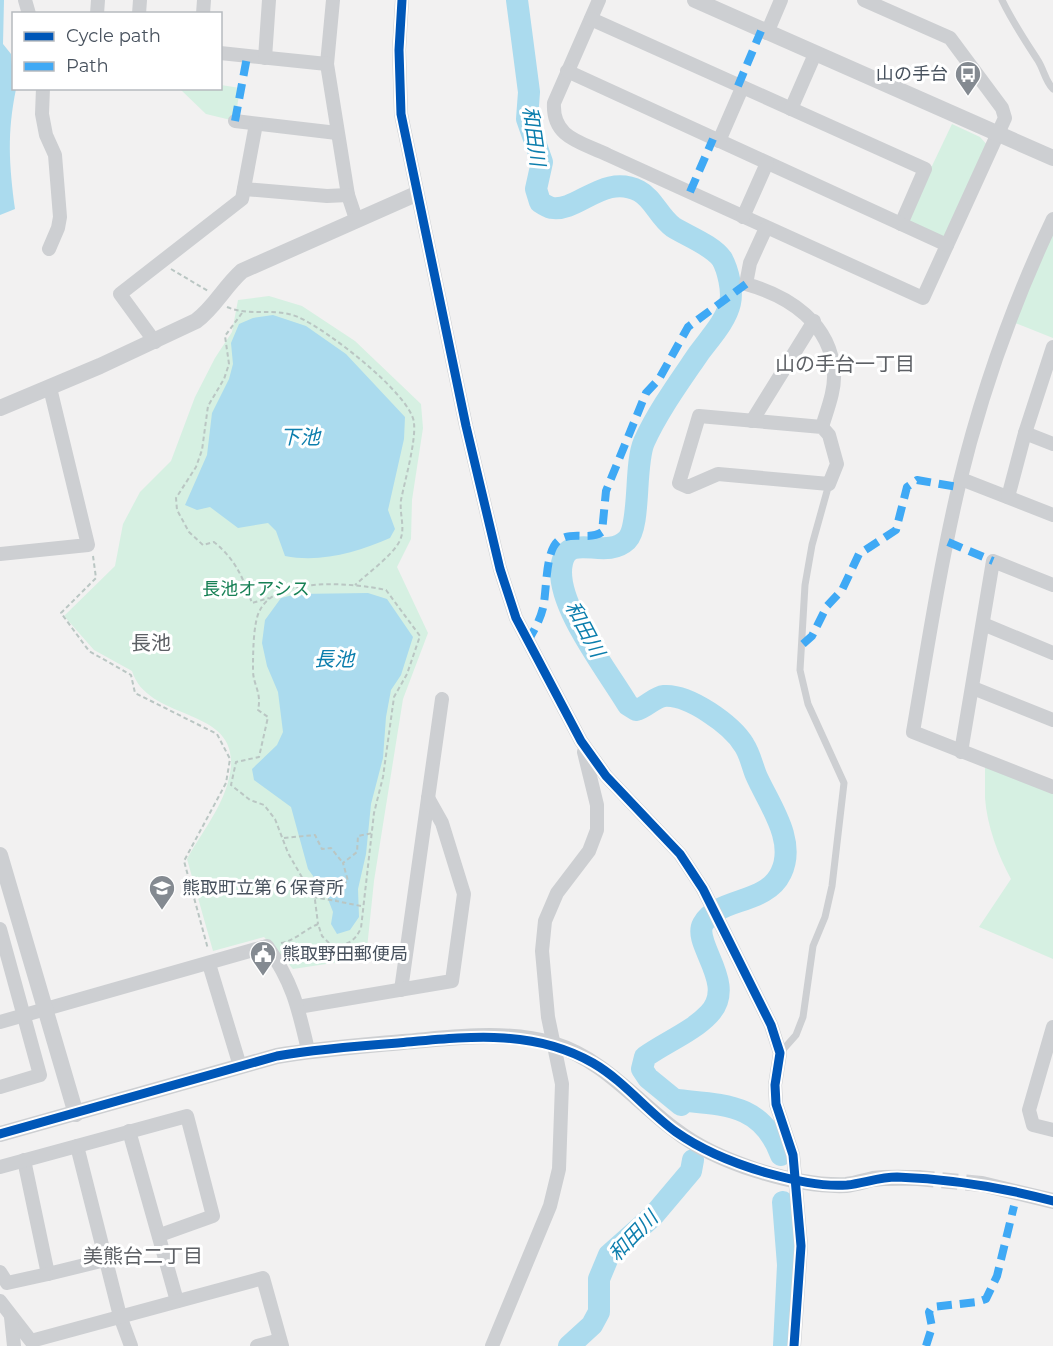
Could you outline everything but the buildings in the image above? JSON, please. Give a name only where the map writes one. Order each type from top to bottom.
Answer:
[{"type":"street","points":[[265,58],[269,0]]},
{"type":"street","points":[[333,0],[327,64],[348,195],[356,219]]},
{"type":"street","points":[[402,0],[399,94],[416,194],[500,569],[527,642],[581,741],[606,776],[680,854],[703,889],[771,1025],[780,1053],[775,1085],[776,1104],[793,1155],[801,1272],[794,1346]]},
{"type":"street","points":[[599,0],[554,103],[553,118],[559,129],[608,155],[924,298],[1005,118],[1002,108],[950,38],[864,0]]},
{"type":"street","points":[[695,0],[1053,158]]},
{"type":"street","points":[[767,33],[781,0]]},
{"type":"street","points":[[591,19],[924,169],[901,224]]},
{"type":"street","points":[[222,53],[327,64]]},
{"type":"street","points":[[791,109],[815,54]]},
{"type":"street","points":[[567,71],[947,245]]},
{"type":"street","points":[[719,141],[742,88]]},
{"type":"street","points":[[43,90],[42,114],[46,135],[55,155],[60,217],[49,249]]},
{"type":"street","points":[[234,121],[337,133]]},
{"type":"street","points":[[154,342],[120,294],[242,199],[256,124]]},
{"type":"street","points":[[743,217],[767,163]]},
{"type":"street","points":[[244,189],[327,196],[348,195]]},
{"type":"street","points":[[0,408],[154,342],[196,321],[209,311],[225,286],[242,271],[416,194]]},
{"type":"street","points":[[1053,219],[995,364],[961,479],[913,732],[1053,788]]},
{"type":"street","points":[[766,228],[750,263],[746,284],[788,300],[813,321],[824,336],[834,374],[822,428]]},
{"type":"street","points":[[752,421],[813,321]]},
{"type":"street","points":[[1008,497],[1025,433],[1048,374],[1053,347]]},
{"type":"street","points":[[0,554],[88,545],[50,388]]},
{"type":"street","points":[[699,416],[752,421],[822,428],[829,435],[837,464],[829,484],[718,474],[688,487],[679,483],[699,416]]},
{"type":"street","points":[[1025,433],[1053,444]]},
{"type":"street","points":[[961,479],[1053,515]]},
{"type":"street","points":[[961,752],[993,561],[1053,585]]},
{"type":"street","points":[[983,624],[1053,653]]},
{"type":"street","points":[[973,688],[1053,720]]},
{"type":"street","points":[[401,990],[442,699]]},
{"type":"street","points":[[492,1346],[550,1206],[559,1169],[562,1084],[543,978],[542,951],[545,921],[557,894],[589,850],[597,830],[597,805],[581,741]]},
{"type":"street","points":[[298,1007],[452,981],[464,894],[442,823],[428,798]]},
{"type":"street","points":[[0,855],[76,1114]]},
{"type":"street","points":[[0,929],[3,951],[40,1075],[0,1087]]},
{"type":"street","points":[[0,1022],[267,946],[285,973],[298,1007],[309,1050]]},
{"type":"street","points":[[209,963],[240,1066]]},
{"type":"street","points":[[1053,1027],[1029,1110],[1033,1125],[1053,1130]]},
{"type":"street","points":[[0,1134],[240,1066],[309,1050],[468,1037],[519,1038],[554,1044],[592,1063],[620,1081],[676,1132],[741,1165],[820,1184],[848,1185],[894,1177],[918,1179]]},
{"type":"street","points":[[0,1167],[187,1116],[213,1216],[160,1235]]},
{"type":"street","points":[[129,1131],[177,1301]]},
{"type":"street","points":[[77,1146],[120,1316],[131,1346]]},
{"type":"street","points":[[24,1160],[48,1274]]},
{"type":"street","points":[[982,1184],[1053,1201]]},
{"type":"street","points":[[0,1272],[7,1283],[105,1260]]},
{"type":"street","points":[[0,1301],[32,1341],[64,1339],[120,1316],[263,1278],[281,1343],[257,1346]]},
{"type":"street","points":[[11,1317],[14,1346]]},
{"type":"lane","points":[[1002,0],[1013,24],[1040,61],[1045,80],[1053,89]]},
{"type":"lane","points":[[780,1053],[796,1035],[803,1017],[813,946],[825,917],[832,886],[844,783],[808,704],[800,670],[805,585],[812,545],[829,484]]},
{"type":"path","points":[[160,262],[216,299],[242,313],[278,310],[319,328],[357,354],[409,409],[414,423],[400,505],[403,533],[397,546],[355,585]]},
{"type":"path","points":[[242,313],[225,336],[229,364],[224,379],[208,406],[202,450],[196,466],[176,498],[177,510],[189,532],[203,545],[214,542],[228,554],[240,571],[252,603],[269,598],[285,589],[355,585],[386,590],[420,636],[407,674],[394,697],[362,906],[361,928],[356,940],[346,945],[331,945],[322,936],[313,897],[275,819],[264,805],[250,800],[231,785],[236,762],[259,757],[268,717],[258,710],[261,697],[252,672],[256,619],[269,598]]},
{"type":"path","points":[[88,545],[91,548],[96,578],[61,613],[89,651],[131,675],[135,693],[217,734],[230,759],[226,783],[184,861],[209,952],[209,963]]},
{"type":"path","points":[[343,862],[357,852],[358,836],[373,833]]},
{"type":"path","points":[[283,838],[315,835],[322,849],[331,848],[343,862],[348,881],[339,886],[336,901]]},
{"type":"path","points":[[313,897],[362,906]]},
{"type":"path","points":[[267,946],[296,940],[305,930],[318,924]]},
{"type":"green space","points":[[222,85],[240,88],[235,121],[206,114],[181,90],[222,90]]},
{"type":"green space","points":[[952,124],[980,137],[989,147],[947,245],[901,224],[925,169],[932,166]]},
{"type":"green space","points":[[1053,231],[1053,338],[1010,321]]},
{"type":"green space","name":"長池オアシス","points":[[269,296],[302,306],[355,341],[421,404],[423,428],[412,500],[411,539],[397,567],[428,633],[403,699],[374,881],[366,958],[293,969],[264,937],[213,951],[187,859],[225,792],[231,757],[225,739],[212,727],[157,700],[142,688],[132,671],[94,650],[64,616],[115,566],[123,524],[140,492],[171,461],[195,397],[215,358],[232,332],[238,300]]},
{"type":"green space","points":[[985,761],[1053,787],[1053,959],[979,927],[1011,879],[988,819],[985,798]]},
{"type":"water","points":[[0,0],[4,0],[3,44],[11,54],[12,90],[16,90],[11,120],[10,149],[15,209],[0,215]]},
{"type":"water","name":"下池","points":[[273,315],[306,326],[346,354],[405,417],[404,439],[388,510],[395,529],[390,538],[339,555],[312,558],[285,556],[276,531],[268,523],[238,528],[210,507],[197,510],[185,505],[207,455],[212,413],[229,379],[233,364],[231,343],[239,324],[253,318]]},
{"type":"water","name":"長池","points":[[368,593],[387,599],[413,637],[401,675],[391,690],[386,717],[383,758],[371,804],[366,854],[358,889],[359,917],[350,930],[337,934],[331,924],[333,912],[326,894],[308,869],[291,807],[254,780],[252,769],[277,745],[283,732],[278,692],[267,666],[262,643],[265,620],[281,598],[297,594]]},
{"type":"waterway","name":"和田川","points":[[517,0],[529,92],[527,119],[542,162],[536,189],[540,202],[552,208],[562,208],[614,187],[626,187],[639,191],[673,227],[718,254],[724,264],[730,287],[731,298],[725,316],[670,396],[644,442],[639,465],[634,522],[627,540],[618,546],[609,548],[572,549],[566,554],[562,563],[561,579],[566,597],[584,636],[628,705],[636,710],[664,696],[685,700],[709,712],[738,737],[746,748],[756,775],[779,822],[786,848],[781,873],[774,883],[765,891],[719,909],[703,924],[701,932],[703,942],[713,965],[719,990],[717,1002],[709,1014],[695,1026],[645,1057],[642,1069],[648,1078],[681,1105]]},
{"type":"waterway","points":[[677,1100],[726,1106],[752,1116],[773,1138],[781,1155]]},
{"type":"waterway","name":"和田川","points":[[569,1346],[592,1325],[599,1312],[599,1279],[609,1255],[653,1216],[691,1171],[693,1160]]},
{"type":"waterway","points":[[783,1202],[788,1265],[784,1346]]},
{"type":"tunnel","points":[[918,1178],[982,1184]]},
{"type":"marked path","points":[[738,86],[761,31]]},
{"type":"marked path","points":[[235,121],[247,57]]},
{"type":"marked path","points":[[690,192],[713,139]]},
{"type":"marked path","points":[[527,642],[543,608],[549,563],[554,546],[558,541],[569,536],[592,536],[602,532],[606,491],[646,393],[659,379],[688,327],[746,284]]},
{"type":"marked path","points":[[803,644],[812,636],[827,606],[842,590],[859,554],[896,530],[907,487],[917,480],[958,487]]},
{"type":"marked path","points":[[948,542],[993,561]]},
{"type":"marked path","points":[[926,1346],[932,1327],[929,1312],[932,1307],[986,1299],[997,1276],[1014,1206]]},
{"type":"cycle path","points":[[402,0],[399,50],[401,114],[466,426],[500,569],[516,618],[581,741],[606,776],[680,854],[703,889],[771,1025],[780,1053],[775,1085],[776,1104],[793,1155],[801,1246],[794,1346]]},
{"type":"cycle path","points":[[0,1134],[277,1056],[367,1045],[473,1037],[498,1038],[546,1044],[593,1063],[615,1078],[665,1124],[686,1139],[720,1156],[767,1173],[827,1185],[853,1184],[891,1177],[936,1180],[995,1188],[1053,1201]]},
{"type":"place","name":"山の手台","points":[[968,97]]},
{"type":"place","name":"熊取町立第６保育所","points":[[162,911]]},
{"type":"place","name":"熊取野田郵便局","points":[[263,977]]},
{"type":"district","name":"山の手台一丁目","points":[[845,364]]},
{"type":"district","name":"長池","points":[[151,643]]},
{"type":"district","name":"美熊台二丁目","points":[[143,1256]]}]
